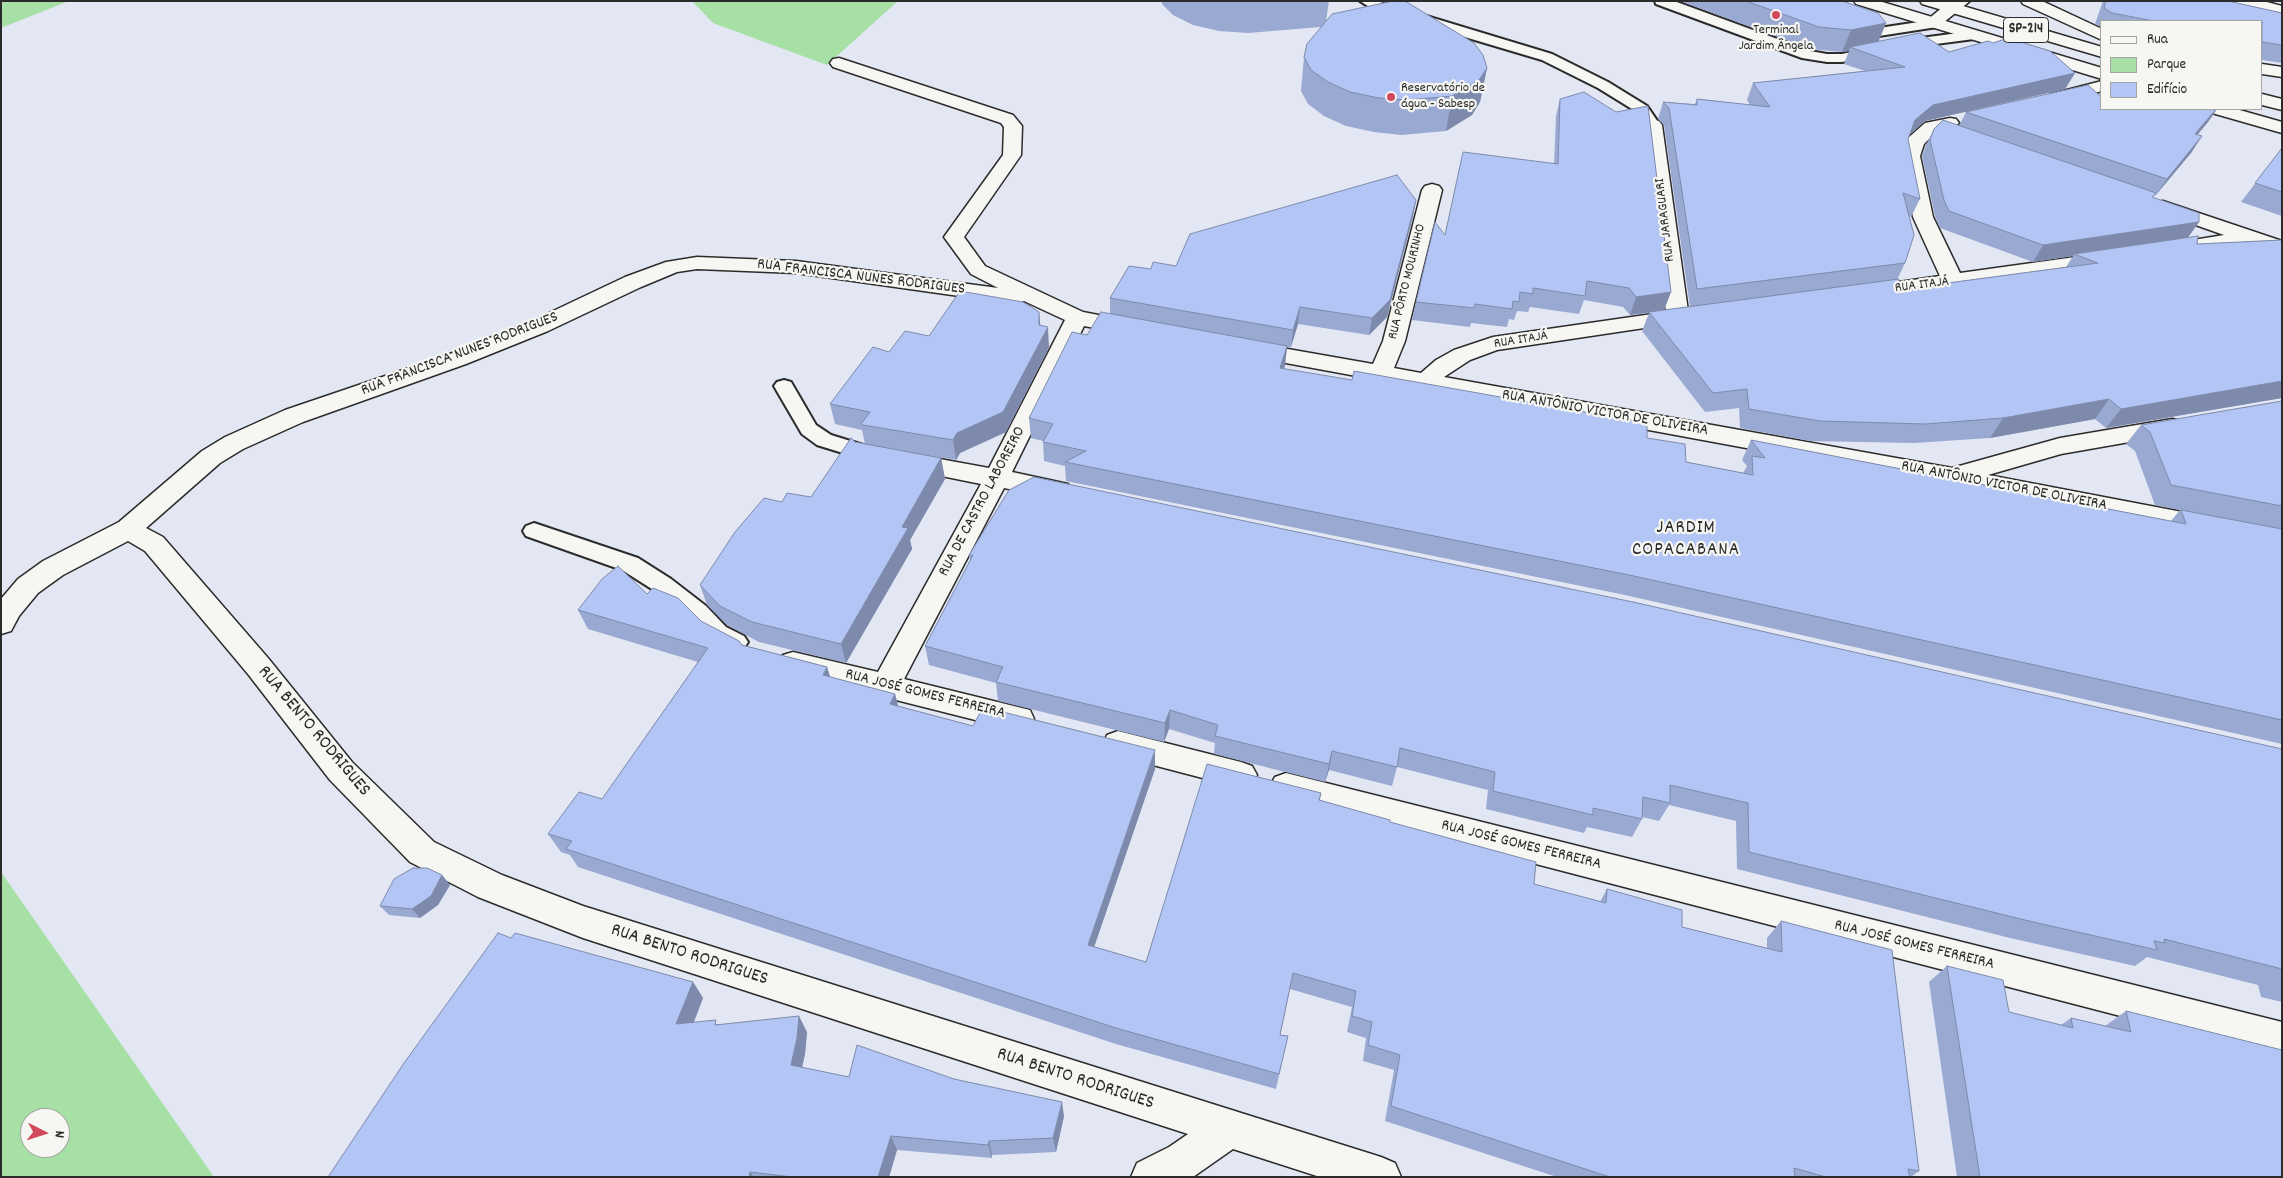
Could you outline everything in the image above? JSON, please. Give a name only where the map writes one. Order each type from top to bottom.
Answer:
[{"type":"street","name":"SP-214","points":[[1862,1],[1932,24],[2100,73]]},
{"type":"street","name":"SP-214","points":[[1928,1],[1956,4],[2100,51]]},
{"type":"street","points":[[2029,1],[2100,34]]},
{"type":"street","points":[[2243,1],[2282,11]]},
{"type":"street","points":[[1932,24],[1956,4]]},
{"type":"street","points":[[2234,15],[2257,20]]},
{"type":"street","points":[[2263,21],[2282,26]]},
{"type":"street","points":[[839,63],[990,112],[1008,119],[1013,126],[1012,156],[954,237],[978,270],[1078,318],[1156,332]]},
{"type":"street","points":[[2263,69],[2282,72]]},
{"type":"street","points":[[2043,102],[2100,87]]},
{"type":"street","points":[[2263,99],[2282,105]]},
{"type":"street","points":[[2221,110],[2282,128]]},
{"type":"street","points":[[1954,282],[1923,217],[1911,156],[1915,142],[1931,127],[1968,118]]},
{"type":"street","name":"RUA JARAGUARI","points":[[1653,125],[1678,316]]},
{"type":"street","points":[[1931,127],[1991,147]]},
{"type":"street","name":"RUA PÔRTO MOURINHO","points":[[1381,373],[1394,341],[1432,190]]},
{"type":"street","points":[[2148,202],[2282,248]]},
{"type":"street","points":[[2151,252],[2249,237]]},
{"type":"street","name":"RUA ITAJÁ","points":[[1836,297],[1954,282],[2121,256]]},
{"type":"street","name":"RUA FRANCISCA NUNES RODRIGUES","points":[[1,623],[9,609],[28,586],[53,568],[128,529],[211,457],[234,443],[294,416],[458,359],[540,326],[633,282],[674,266],[697,263],[796,267],[1040,300]]},
{"type":"street","name":"RUA ITAJÁ","points":[[1426,381],[1444,365],[1462,355],[1492,344],[1708,313]]},
{"type":"street","name":"RUA DE CASTRO LABOREIRO","points":[[886,685],[997,478],[1078,318]]},
{"type":"street","name":"RUA ANTÔNIO VICTOR DE OLIVEIRA","points":[[1224,345],[1952,477],[2282,541]]},
{"type":"street","points":[[1952,477],[2060,446],[2195,422]]},
{"type":"street","points":[[869,454],[1084,496]]},
{"type":"street","name":"RUA BENTO RODRIGUES","points":[[128,529],[154,544],[258,666],[341,771],[422,852],[490,886],[583,922],[1381,1177]]},
{"type":"street","name":"RUA JOSÉ GOMES FERREIRA","points":[[756,652],[1050,726]]},
{"type":"street","name":"RUA JOSÉ GOMES FERREIRA","points":[[1088,736],[2282,1040]]},
{"type":"street","points":[[1151,1177],[1183,1161],[1228,1128]]},
{"type":"lane","points":[[1366,1],[1379,7],[1546,57],[1603,85],[1642,109],[1653,125]]},
{"type":"lane","points":[[1660,1],[1817,57],[1842,58],[1913,43],[1974,35]]},
{"type":"lane","points":[[1913,43],[1875,30],[1932,24]]},
{"type":"lane","points":[[784,386],[809,429],[824,440],[869,454]]},
{"type":"lane","points":[[534,531],[630,564],[663,585],[698,612],[718,633],[756,652]]},
{"type":"green space","points":[[1,1],[69,1],[1,28]]},
{"type":"green space","points":[[692,1],[898,1],[827,65],[713,23]]},
{"type":"green space","points":[[1,872],[214,1177],[1,1177]]},
{"type":"building","points":[[1393,1],[1405,1],[1474,43],[1483,55],[1487,68],[1479,80],[1452,96],[1407,100],[1379,98],[1350,92],[1328,82],[1311,70],[1304,57],[1307,44],[1332,14]]},
{"type":"building","points":[[1746,1],[1842,1],[1878,13],[1886,23],[1851,30],[1819,27]]},
{"type":"building","points":[[2106,1],[2228,1],[2282,13],[2282,45],[2263,42],[2263,20],[2149,20],[2112,13],[2104,8]]},
{"type":"building","points":[[1920,33],[1949,52],[1988,41],[1993,43],[2008,38],[2050,51],[2075,73],[1933,105],[1915,120],[1908,139],[1920,199],[1903,193],[1914,235],[1905,263],[1697,289],[1669,108],[1663,102],[1697,105],[1697,99],[1770,107],[1753,83],[1905,67],[1850,47]]},
{"type":"building","points":[[2088,85],[2100,95],[2100,110],[2215,110],[2195,134],[2202,136],[2167,179],[1966,112]]},
{"type":"building","points":[[1584,92],[1616,112],[1648,106],[1671,292],[1636,297],[1629,288],[1587,281],[1585,296],[1533,288],[1533,294],[1520,292],[1519,302],[1513,301],[1512,309],[1475,304],[1474,308],[1416,302],[1435,222],[1445,235],[1463,152],[1558,164],[1560,99]]},
{"type":"building","points":[[1943,120],[2156,193],[2152,197],[2199,213],[2199,222],[2043,245],[1949,211],[1944,200],[1930,140],[1934,129]]},
{"type":"building","points":[[2282,148],[2282,192],[2255,183]]},
{"type":"building","points":[[1397,175],[1416,200],[1390,300],[1372,318],[1300,307],[1293,330],[1110,298],[1129,266],[1151,269],[1153,262],[1176,266],[1190,234]]},
{"type":"building","points":[[2198,236],[2197,244],[2282,240],[2282,381],[2121,409],[2109,399],[2003,418],[1925,424],[1820,421],[1749,409],[1747,389],[1713,393],[1649,312],[1899,279],[1895,290],[2098,263],[2074,254]]},
{"type":"building","points":[[960,291],[1023,302],[1039,312],[1039,325],[1048,327],[1003,412],[957,433],[953,440],[863,425],[861,424],[870,412],[830,404],[873,347],[889,352],[905,331],[929,336]]},
{"type":"building","points":[[1101,312],[1287,346],[1280,368],[1352,380],[1354,371],[1647,423],[1647,438],[1685,444],[1686,462],[1753,475],[1752,456],[1765,458],[1751,440],[2186,524],[2181,510],[2282,529],[2282,720],[1634,576],[1065,462],[1086,451],[1043,442],[1053,424],[1029,418],[1072,332],[1087,335]]},
{"type":"building","points":[[2282,401],[2282,506],[2171,485],[2150,432],[2141,425]]},
{"type":"building","points":[[851,438],[855,442],[941,458],[902,527],[908,528],[841,644],[752,622],[720,606],[700,585],[735,532],[764,498],[782,502],[787,493],[811,497]]},
{"type":"building","points":[[1034,477],[1633,602],[2282,749],[2282,969],[2164,939],[2165,943],[2154,941],[2157,950],[2029,921],[1749,852],[1748,803],[1670,785],[1670,803],[1643,797],[1642,819],[1593,808],[1593,815],[1493,791],[1495,772],[1400,748],[1397,767],[1332,751],[1329,764],[1215,736],[1218,725],[1170,710],[1165,723],[996,682],[1003,667],[925,646],[973,555],[969,555],[1009,490]]},
{"type":"building","points":[[618,566],[647,594],[653,588],[678,598],[701,621],[739,641],[742,645],[827,667],[823,675],[895,694],[890,704],[973,726],[983,707],[1155,750],[1088,945],[1146,962],[1207,764],[1321,793],[1319,800],[1390,820],[1390,822],[1536,862],[1534,884],[1606,903],[1607,889],[1682,910],[1682,927],[1782,952],[1781,921],[1892,950],[1919,1171],[1908,1169],[1910,1177],[1826,1177],[1794,1168],[1795,1177],[1610,1177],[1391,1106],[1400,1055],[1368,1045],[1372,1022],[1352,1016],[1356,991],[1293,973],[1280,1035],[1288,1036],[1279,1074],[1116,1028],[566,849],[572,841],[548,834],[579,792],[602,799],[708,648],[578,610],[602,579]]},
{"type":"building","points":[[413,868],[427,868],[442,875],[431,896],[412,909],[380,906],[394,879]]},
{"type":"building","points":[[498,933],[511,938],[515,933],[693,982],[676,1024],[716,1020],[715,1025],[799,1016],[797,1038],[791,1065],[849,1077],[857,1045],[954,1079],[1062,1102],[1053,1138],[989,1141],[988,1145],[891,1136],[878,1177],[792,1177],[750,1172],[749,1177],[328,1177],[404,1063]]},
{"type":"building","points":[[1947,966],[2003,980],[2009,1012],[2073,1028],[2071,1018],[2131,1032],[2126,1011],[2282,1050],[2282,1177],[1980,1177]]},
{"type":"place","name":"Terminal Jardim Ângela","points":[[1776,15]]},
{"type":"place","name":"Reservatório de água - Sabesp","points":[[1391,97]]},
{"type":"district","name":"JARDIM COPACABANA","points":[[1686,540]]}]
